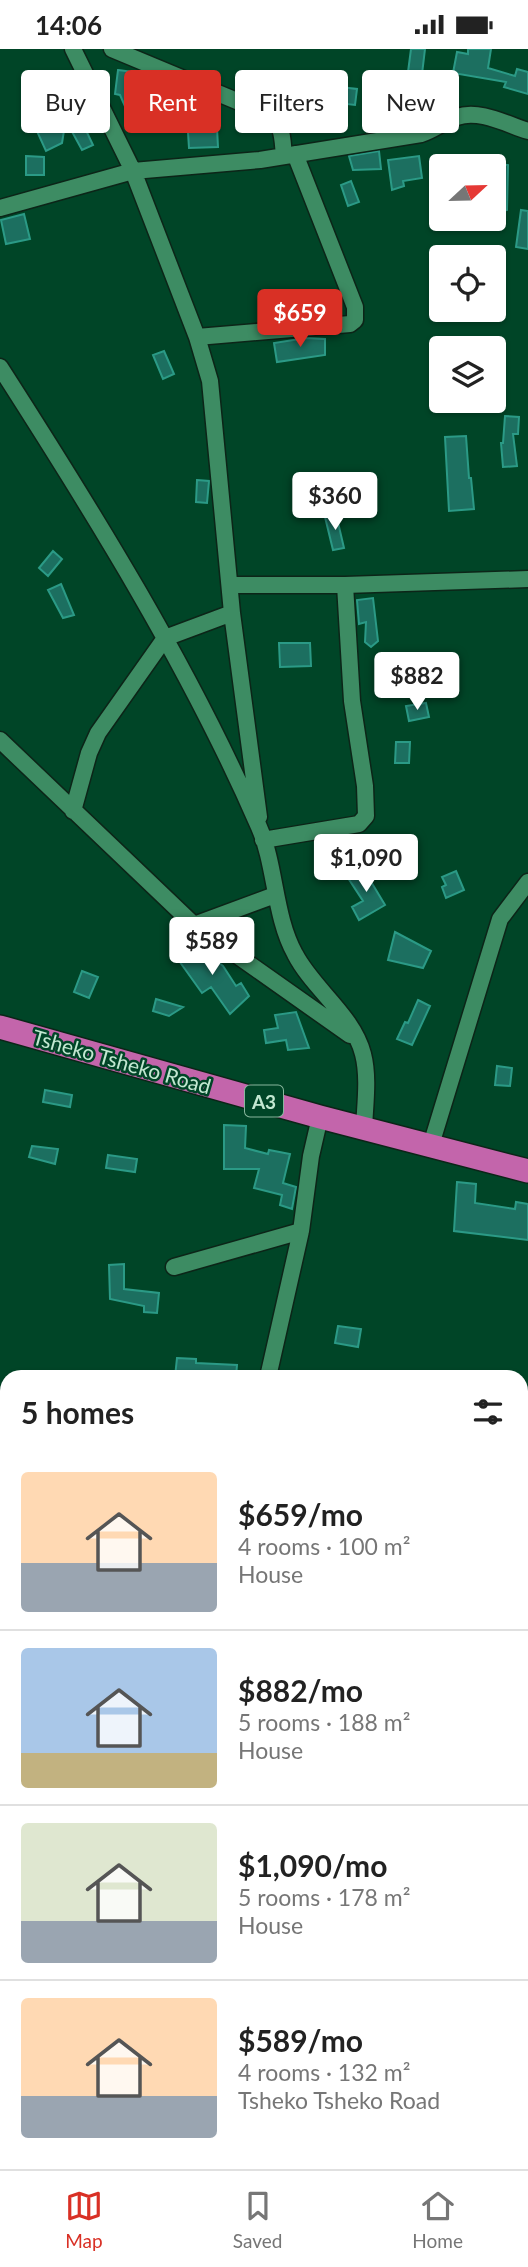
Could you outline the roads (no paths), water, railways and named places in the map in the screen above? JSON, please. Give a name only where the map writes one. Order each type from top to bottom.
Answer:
[{"type":"highway","name":"Tsheko Tsheko Road","points":[[0,1027],[320,1117],[528,1171]]},
{"type":"street","points":[[73,49],[133,171],[197,337],[210,381],[232,613],[262,835],[285,932],[295,956],[341,1014],[364,1057],[365,1128]]},
{"type":"street","points":[[112,49],[277,120],[289,155],[355,307],[355,320],[349,324],[197,337]]},
{"type":"street","points":[[0,208],[133,171],[289,155],[421,134],[459,116],[477,114],[528,131]]},
{"type":"street","points":[[0,367],[146,603],[262,835]]},
{"type":"street","points":[[231,585],[345,585],[528,579]]},
{"type":"street","points":[[262,835],[359,824],[366,816],[365,786],[352,701],[345,585]]},
{"type":"street","points":[[73,811],[89,753],[98,733],[165,638],[232,613]]},
{"type":"street","points":[[0,740],[194,925],[356,1039]]},
{"type":"street","points":[[431,1145],[500,919],[528,882]]},
{"type":"street","points":[[194,925],[275,895]]},
{"type":"street","points":[[270,1370],[301,1231],[311,1156],[320,1117]]},
{"type":"street","points":[[174,1267],[301,1231]]}]
